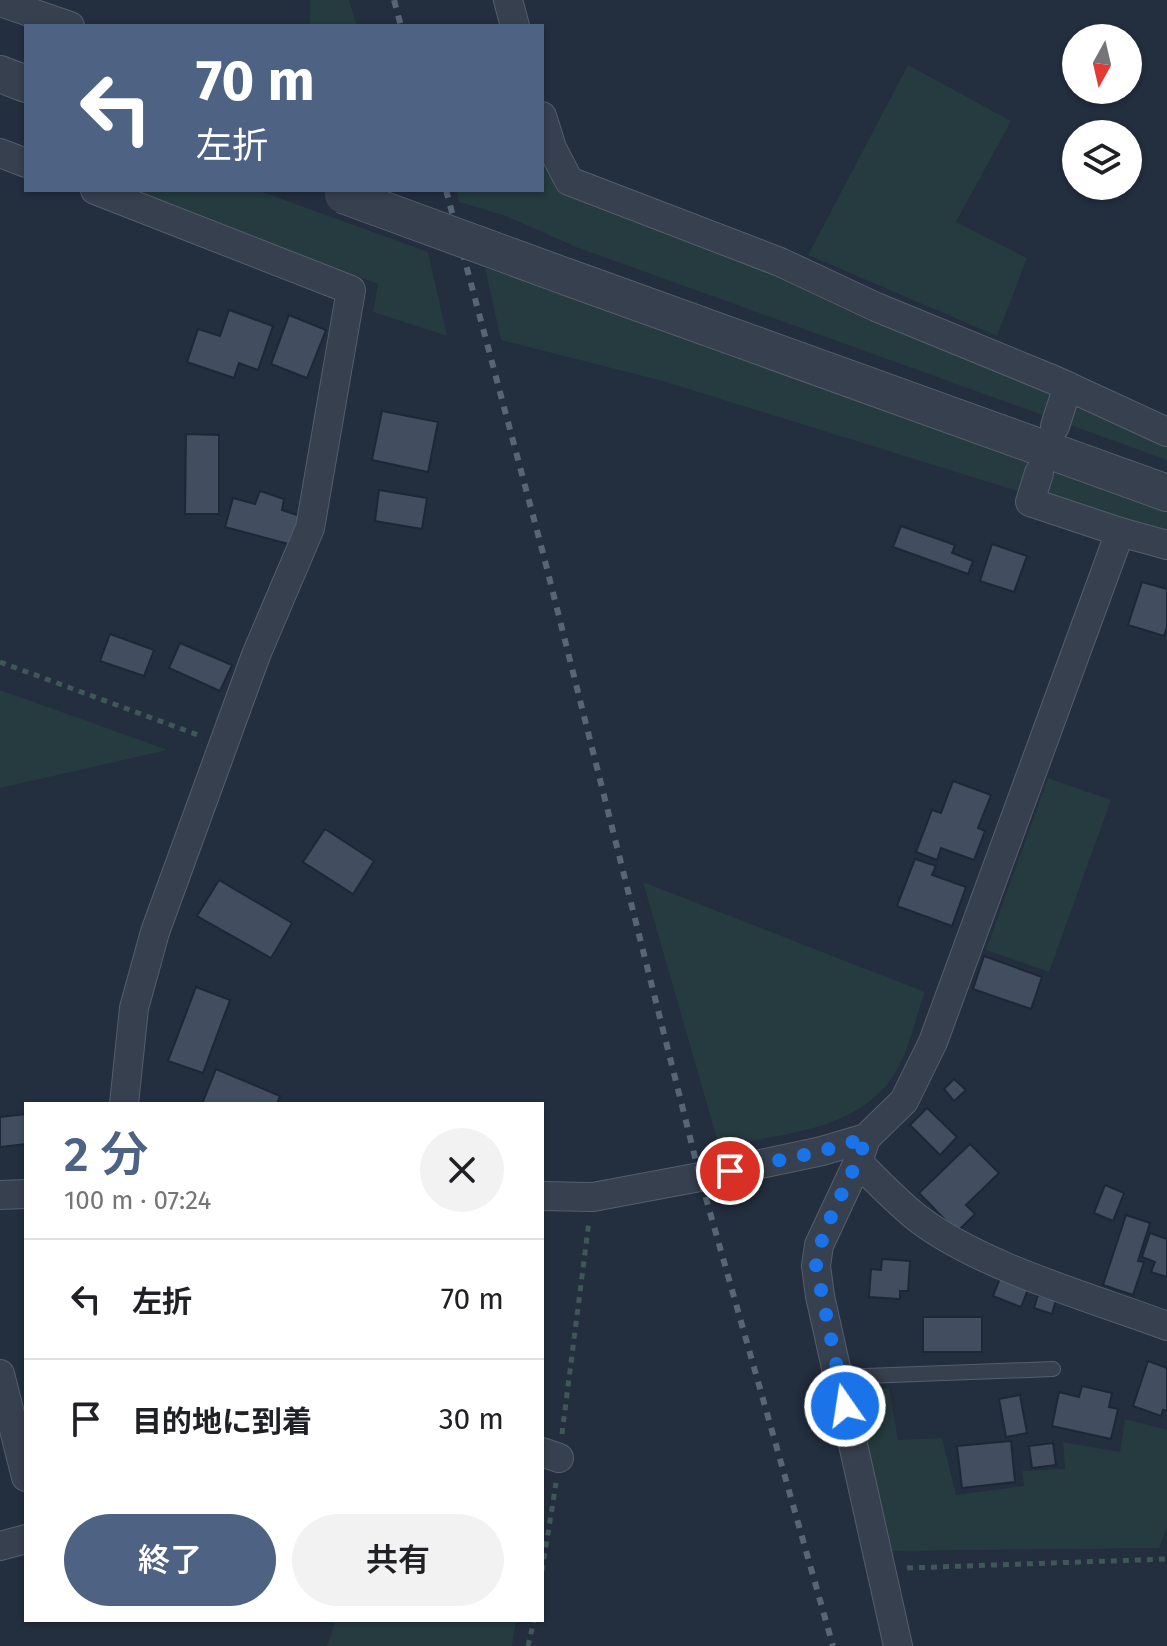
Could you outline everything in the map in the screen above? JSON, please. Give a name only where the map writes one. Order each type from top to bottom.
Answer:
[{"type":"street","points":[[508,0],[514,24]]},
{"type":"street","points":[[0,2],[64,24]]},
{"type":"street","points":[[0,74],[24,83]]},
{"type":"street","points":[[544,122],[552,148],[569,181],[780,262],[876,307],[1068,386],[1167,432]]},
{"type":"street","points":[[0,153],[24,162]]},
{"type":"street","points":[[100,192],[351,290],[310,528],[256,655],[155,932],[134,1008],[124,1102]]},
{"type":"street","points":[[336,192],[1167,493]]},
{"type":"street","points":[[1055,426],[1068,386]]},
{"type":"street","points":[[1039,473],[1030,502],[1167,545]]},
{"type":"street","points":[[898,1646],[816,1266],[819,1245],[862,1150],[904,1101],[933,1042],[1120,532]]},
{"type":"street","points":[[544,1196],[593,1197],[822,1151],[862,1150]]},
{"type":"street","points":[[862,1150],[918,1218],[960,1244],[1012,1268],[1167,1326]]},
{"type":"street","points":[[0,1195],[24,1194]]},
{"type":"street","points":[[0,1374],[24,1469]]},
{"type":"street","points":[[0,1546],[24,1540]]},
{"type":"lane","points":[[839,1377],[1053,1369]]},
{"type":"path","points":[[0,662],[225,745]]},
{"type":"path","points":[[544,1542],[550,1455],[593,1197]]},
{"type":"path","points":[[882,1569],[1166,1558]]},
{"type":"path","points":[[528,1646],[534,1622]]},
{"type":"green space","points":[[310,0],[349,0],[356,24],[310,24]]},
{"type":"green space","points":[[908,65],[1011,121],[956,222],[1027,258],[997,336],[808,255]]},
{"type":"green space","points":[[544,160],[766,264],[1167,442],[1167,460],[576,247],[506,216],[459,202],[456,192],[544,192]]},
{"type":"green space","points":[[130,192],[263,192],[428,252],[447,336],[373,312],[378,284]]},
{"type":"green space","points":[[485,268],[661,325],[1037,461],[1024,493],[666,382],[501,340]]},
{"type":"green space","points":[[1051,464],[1167,506],[1167,535],[1041,498]]},
{"type":"green space","points":[[0,690],[168,750],[0,788]]},
{"type":"green space","points":[[1048,778],[1111,800],[1049,972],[986,950]]},
{"type":"green space","points":[[643,882],[925,992],[907,1047],[892,1078],[876,1096],[836,1120],[789,1134],[719,1146]]},
{"type":"green space","points":[[889,1388],[898,1440],[942,1438],[956,1495],[1024,1486],[1022,1471],[1065,1469],[1063,1442],[1120,1452],[1125,1419],[1167,1430],[1167,1527],[1159,1548],[892,1551],[855,1391]]},
{"type":"green space","points":[[335,1622],[516,1622],[512,1646],[327,1646]]},
{"type":"building","points":[[229,310],[273,326],[258,370],[239,363],[234,378],[187,362],[198,329],[220,336]]},
{"type":"building","points":[[289,315],[326,330],[307,378],[271,364]]},
{"type":"building","points":[[382,411],[438,422],[428,472],[372,460]]},
{"type":"building","points":[[186,434],[219,435],[219,514],[185,514]]},
{"type":"building","points":[[379,490],[427,498],[422,529],[375,521]]},
{"type":"building","points":[[260,491],[284,499],[282,510],[300,516],[292,545],[225,527],[233,498],[255,504]]},
{"type":"building","points":[[901,526],[955,545],[952,553],[973,561],[968,574],[893,547]]},
{"type":"building","points":[[992,544],[1027,556],[1014,592],[980,581]]},
{"type":"building","points":[[1142,582],[1167,589],[1167,627],[1164,636],[1128,625]]},
{"type":"building","points":[[110,634],[154,650],[144,676],[100,661]]},
{"type":"building","points":[[180,643],[232,665],[220,691],[169,668]]},
{"type":"building","points":[[953,781],[991,795],[978,828],[985,831],[974,860],[941,848],[937,860],[916,852],[932,810],[941,813]]},
{"type":"building","points":[[325,829],[374,861],[353,894],[303,862]]},
{"type":"building","points":[[915,859],[936,866],[932,875],[966,887],[952,926],[897,906]]},
{"type":"building","points":[[219,880],[292,923],[271,958],[197,916]]},
{"type":"building","points":[[984,956],[1042,977],[1031,1009],[973,989]]},
{"type":"building","points":[[196,987],[230,1000],[203,1073],[168,1061]]},
{"type":"building","points":[[216,1069],[280,1096],[278,1102],[203,1102]]},
{"type":"building","points":[[954,1079],[966,1090],[954,1101],[944,1089]]},
{"type":"building","points":[[927,1108],[957,1137],[940,1155],[910,1125]]},
{"type":"building","points":[[24,1114],[24,1144],[0,1147],[0,1117]]},
{"type":"building","points":[[970,1144],[999,1173],[966,1205],[975,1214],[957,1232],[919,1193]]},
{"type":"building","points":[[1105,1185],[1124,1193],[1113,1221],[1094,1213]]},
{"type":"building","points":[[1126,1215],[1150,1223],[1138,1261],[1144,1262],[1133,1295],[1103,1285]]},
{"type":"building","points":[[1150,1233],[1167,1239],[1167,1277],[1151,1272],[1155,1262],[1142,1257]]},
{"type":"building","points":[[882,1259],[910,1261],[908,1291],[900,1291],[900,1299],[869,1297],[871,1269],[881,1270]]},
{"type":"building","points":[[1001,1276],[1029,1287],[1021,1307],[993,1296]]},
{"type":"building","points":[[1038,1295],[1056,1300],[1052,1314],[1034,1308]]},
{"type":"building","points":[[923,1317],[982,1317],[982,1352],[923,1352]]},
{"type":"building","points":[[1148,1361],[1167,1368],[1167,1411],[1163,1410],[1161,1416],[1133,1406]]},
{"type":"building","points":[[1082,1386],[1112,1393],[1109,1407],[1118,1409],[1111,1439],[1052,1426],[1059,1392],[1079,1397]]},
{"type":"building","points":[[1020,1395],[1027,1433],[1006,1437],[999,1399]]},
{"type":"building","points":[[1011,1441],[1015,1482],[962,1488],[957,1446]]},
{"type":"building","points":[[1053,1443],[1056,1465],[1032,1468],[1029,1446]]},
{"type":"railway","points":[[394,0],[400,24]]},
{"type":"railway","points":[[447,192],[543,553],[700,1177],[833,1646]]},
{"type":"route","points":[[730,1171],[866,1138],[819,1245],[816,1266],[845,1406]]}]
